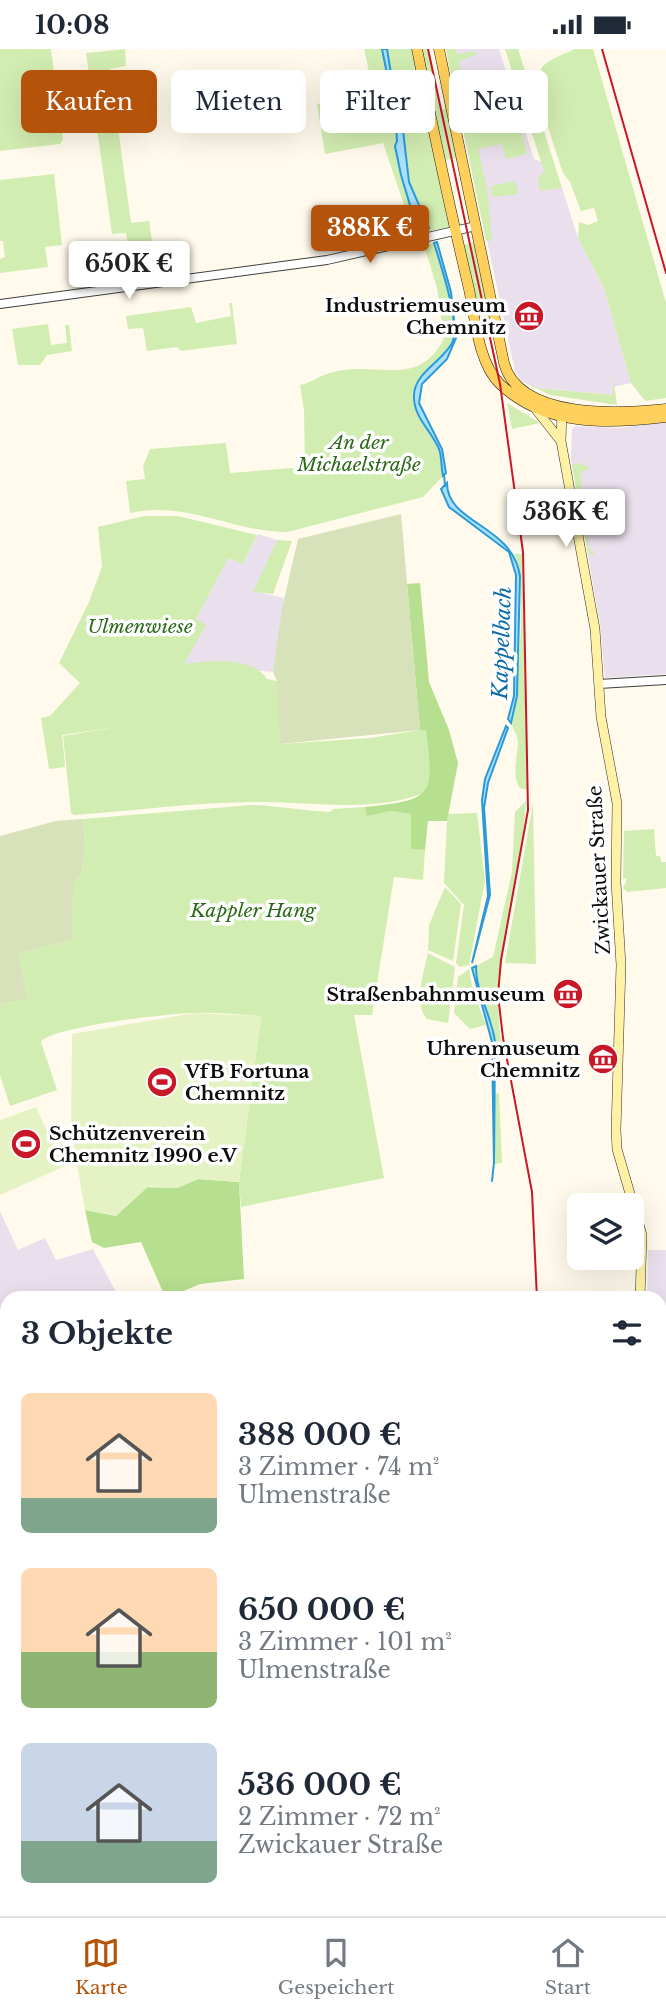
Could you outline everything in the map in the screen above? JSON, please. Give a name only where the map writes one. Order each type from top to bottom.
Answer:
[{"type":"main road","name":"Zwickauer Straße","points":[[416,49],[455,231],[490,372],[503,387],[532,406],[561,441]]},
{"type":"main road","points":[[439,49],[508,373],[528,395],[562,411],[611,412],[666,408]]},
{"type":"main road","points":[[532,406],[620,422],[666,417]]},
{"type":"main road","name":"Zwickauer Straße","points":[[562,411],[561,441],[595,629],[601,717],[617,803],[616,882],[621,965],[616,1130],[617,1149],[642,1235],[640,1291]]},
{"type":"street","points":[[0,304],[327,260],[476,226]]},
{"type":"street","points":[[599,684],[666,680]]},
{"type":"shaded area","points":[[446,49],[499,49],[506,70],[450,70]]},
{"type":"shaded area","points":[[464,133],[526,133],[534,159],[542,162],[555,189],[562,188],[578,238],[604,288],[631,383],[613,387],[614,395],[537,388],[521,381],[515,371]]},
{"type":"shaded area","points":[[666,422],[666,674],[605,678],[600,623],[571,460],[572,429],[575,426],[620,428]]},
{"type":"shaded area","points":[[258,534],[277,540],[254,591],[284,598],[273,672],[183,665],[205,626],[195,620],[228,558],[243,564]]},
{"type":"shaded area","points":[[0,1211],[18,1250],[45,1238],[56,1260],[93,1249],[115,1291],[0,1291]]},
{"type":"shaded area","points":[[648,1250],[666,1250],[666,1291],[647,1291]]},
{"type":"green space","points":[[0,49],[51,49],[54,70],[21,70],[21,133],[62,133],[63,140],[60,144],[0,151]]},
{"type":"green space","points":[[125,49],[126,66],[110,70],[88,70],[86,53]]},
{"type":"green space","points":[[364,49],[412,49],[416,70],[369,70]]},
{"type":"green space","points":[[421,49],[429,49],[433,70],[425,70]]},
{"type":"green space","points":[[446,49],[456,49],[457,54],[475,51],[476,55],[459,61],[461,70],[450,70]]},
{"type":"green space","points":[[505,49],[518,49],[525,70],[512,70]]},
{"type":"green space","points":[[574,49],[593,49],[666,303],[666,398],[645,401],[631,383],[604,288],[578,238],[579,222],[588,225],[598,221],[594,208],[581,211],[570,182],[563,173],[548,126],[548,70],[541,70],[551,60]]},
{"type":"green space","points":[[435,80],[441,110],[446,108],[449,133],[452,133],[458,158],[444,160],[435,117]]},
{"type":"green space","points":[[97,133],[119,133],[131,223],[149,221],[154,255],[130,257],[126,233],[112,234]]},
{"type":"green space","points":[[322,133],[429,133],[449,227],[414,234],[383,143],[325,154]]},
{"type":"green space","points":[[464,133],[522,133],[527,154],[506,159],[502,144],[478,149],[487,188],[492,240],[486,241]]},
{"type":"green space","points":[[532,133],[545,133],[562,188],[540,191],[538,178],[544,171]]},
{"type":"green space","points":[[54,174],[62,245],[45,247],[48,267],[0,273],[0,259],[5,257],[3,241],[0,241],[0,180]]},
{"type":"green space","points":[[515,181],[518,194],[492,197],[491,186]]},
{"type":"green space","points":[[474,242],[493,335],[486,339],[463,245]]},
{"type":"green space","name":"An der Michaelstraße","points":[[434,243],[449,294],[453,336],[447,350],[417,382],[419,417],[439,450],[443,476],[423,497],[287,532],[267,531],[171,510],[130,513],[126,481],[145,479],[143,466],[150,449],[226,443],[230,473],[305,467],[304,410],[300,385],[326,374],[347,370],[408,369],[422,364],[444,338],[437,288],[424,245]]},
{"type":"green space","points":[[229,303],[232,303],[237,344],[181,351],[177,347],[147,351],[143,328],[128,329],[126,316],[191,307],[196,323],[231,316]]},
{"type":"green space","points":[[48,324],[51,345],[67,343],[65,325],[69,325],[72,351],[47,355],[40,365],[18,365],[12,329]]},
{"type":"green space","points":[[613,375],[617,405],[550,395],[521,381],[537,388],[613,395]]},
{"type":"green space","points":[[507,403],[540,423],[512,429]]},
{"type":"green space","points":[[579,463],[590,468],[580,473],[590,551],[595,551],[592,556],[588,551],[572,465]]},
{"type":"green space","points":[[401,514],[420,730],[280,744],[277,681],[273,672],[282,608],[298,539]]},
{"type":"green space","name":"Ulmenwiese","points":[[144,516],[178,516],[257,535],[243,564],[228,558],[196,619],[206,625],[184,664],[217,661],[241,663],[260,672],[267,679],[277,681],[281,744],[370,738],[426,729],[432,771],[425,792],[406,799],[364,805],[233,802],[74,815],[71,813],[63,736],[115,727],[62,735],[65,767],[49,769],[41,718],[50,716],[80,683],[59,663],[89,602],[102,567],[98,527]]},
{"type":"green space","points":[[277,540],[292,541],[273,594],[253,592]]},
{"type":"green space","points":[[514,554],[522,554],[527,790],[520,788],[517,783],[518,741],[512,723],[521,610],[521,586]]},
{"type":"green space","points":[[420,583],[429,682],[449,730],[458,763],[447,821],[428,821],[425,850],[411,849],[411,814],[391,811],[367,816],[365,807],[416,797],[424,791],[428,782],[429,752],[426,730],[420,730],[407,584]]},
{"type":"green space","points":[[526,801],[498,991],[504,1056],[495,1066],[493,1025],[482,1001],[476,966],[493,957],[512,872],[515,812]]},
{"type":"green space","points":[[533,803],[536,964],[505,963]]},
{"type":"green space","name":"Kappler Hang","points":[[251,805],[330,812],[333,809],[365,807],[367,816],[391,811],[411,814],[411,848],[425,850],[423,880],[394,877],[372,1015],[354,1015],[384,1178],[241,1207],[239,1182],[261,1016],[203,1013],[162,1015],[87,1026],[49,1036],[41,1042],[57,1090],[10,1106],[0,1075],[0,1005],[28,998],[18,954],[73,940],[74,881],[81,876],[85,848],[83,819]]},
{"type":"green space","points":[[477,813],[485,881],[469,965],[460,967],[456,963],[464,905],[444,883],[447,821],[448,814]]},
{"type":"green space","points":[[83,819],[85,848],[81,876],[74,881],[73,940],[18,954],[28,998],[0,1005],[0,836],[56,821]]},
{"type":"green space","points":[[654,829],[656,856],[660,856],[661,862],[666,862],[666,888],[627,892],[623,888],[627,879],[623,878],[624,831]]},
{"type":"green space","points":[[598,866],[608,869],[610,926],[602,927],[600,894],[606,893],[600,893]]},
{"type":"green space","points":[[445,887],[461,904],[453,961],[428,950],[429,925]]},
{"type":"green space","points":[[428,953],[455,967],[448,1023],[427,1019],[421,1005],[421,987]]},
{"type":"green space","points":[[469,969],[473,991],[486,1025],[470,1029],[454,1013],[458,977]]},
{"type":"green space","name":"VfB Fortuna Chemnitz","points":[[194,1013],[261,1016],[239,1182],[198,1179],[177,1188],[149,1186],[116,1216],[85,1210],[71,1130],[72,1034]]},
{"type":"green space","points":[[499,1093],[502,1163],[495,1164],[494,1094]]},
{"type":"green space","name":"Schützenverein Chemnitz 1990 e.V","points":[[36,1107],[63,1167],[0,1195],[0,1120]]},
{"type":"green space","points":[[198,1179],[239,1182],[244,1279],[200,1284],[184,1291],[163,1291],[141,1242],[104,1248],[92,1242],[85,1210],[116,1216],[144,1187],[177,1188]]},
{"type":"water","points":[[382,49],[387,49],[390,70],[386,70]]},
{"type":"water","points":[[396,133],[403,133],[409,182],[429,228],[424,230],[410,205],[395,146]]},
{"type":"water","points":[[437,242],[451,292],[456,338],[447,359],[422,384],[419,403],[442,449],[446,473],[443,476],[439,449],[419,417],[414,403],[419,380],[448,350],[454,334],[449,293],[434,243]]},
{"type":"water","points":[[447,483],[450,497],[457,508],[505,545],[515,559],[520,576],[517,696],[511,723],[508,719],[514,696],[516,575],[509,552],[449,507],[441,489]]},
{"type":"water","points":[[506,726],[508,728],[488,783],[484,808],[490,895],[472,963],[488,896],[482,800],[485,779]]},
{"type":"water","points":[[476,966],[495,1042],[494,1164],[492,1042],[472,968]]},
{"type":"waterway","name":"Kappelbach","points":[[444,474],[445,486]]},
{"type":"waterway","name":"Kappelbach","points":[[492,1181],[494,1162]]},
{"type":"tram line","points":[[428,49],[500,384],[523,552],[528,810],[501,960],[498,995],[503,1038],[532,1192],[537,1291]]},
{"type":"railway","points":[[602,49],[666,273]]},
{"type":"place","name":"Industriemuseum Chemnitz","points":[[529,316]]},
{"type":"place","name":"Straßenbahnmuseum","points":[[568,994]]},
{"type":"place","name":"Uhrenmuseum Chemnitz","points":[[603,1059]]},
{"type":"place","name":"VfB Fortuna Chemnitz","points":[[162,1082]]},
{"type":"place","name":"Schützenverein Chemnitz 1990 e.V","points":[[26,1144]]}]
